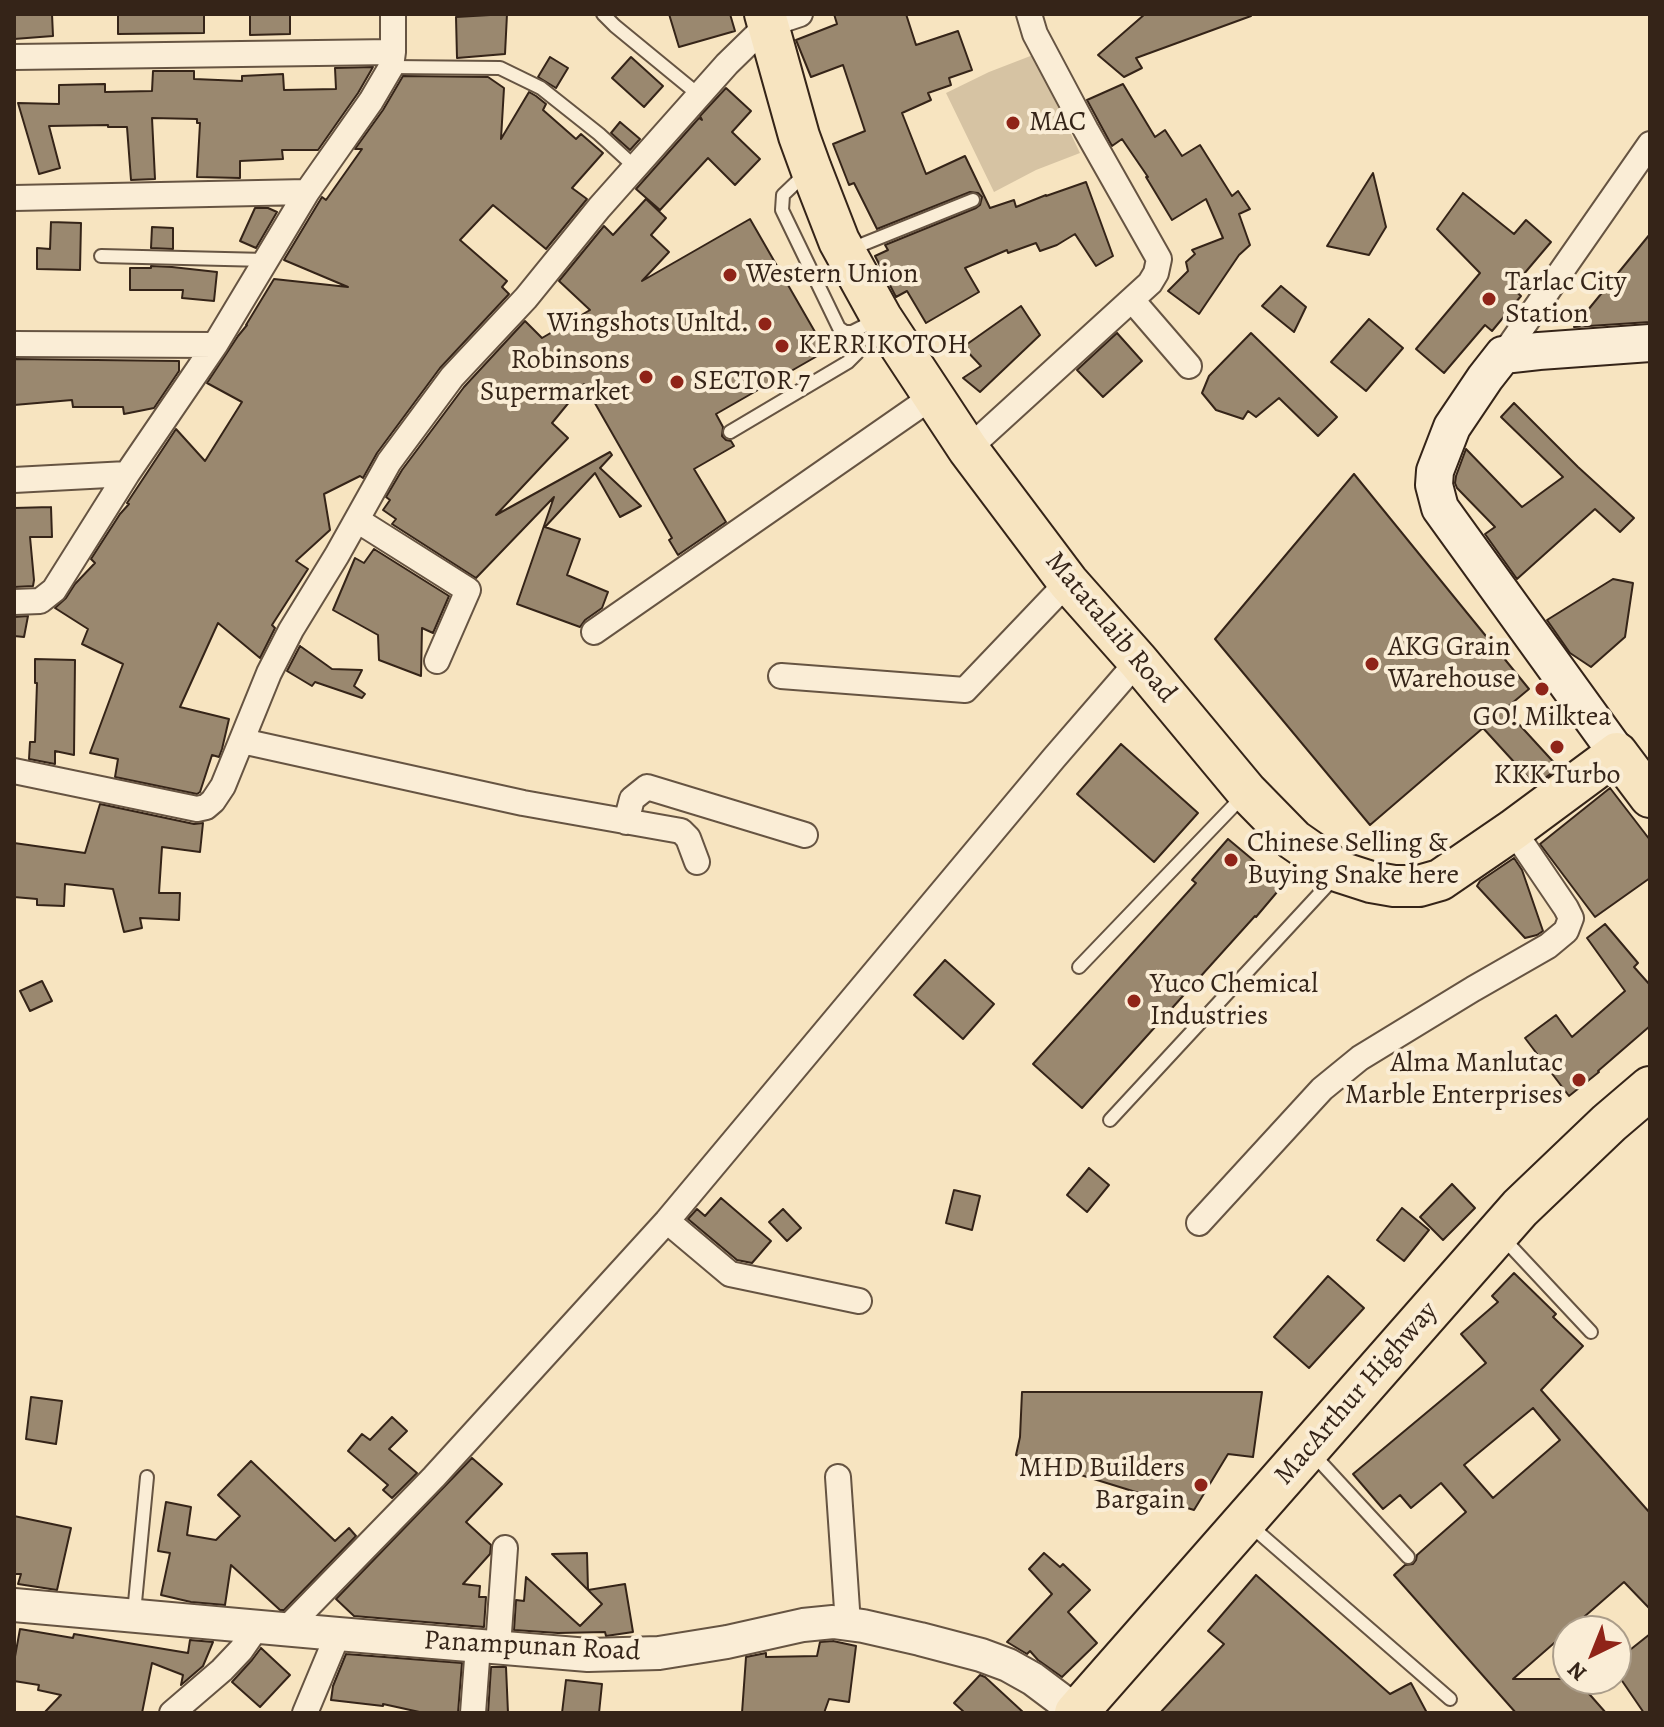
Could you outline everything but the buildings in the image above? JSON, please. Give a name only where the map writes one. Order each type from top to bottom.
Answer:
[{"type":"highway","name":"MacArthur Highway","points":[[1077,1712],[1520,1208],[1650,1088]]},
{"type":"main road","name":"Matatalaib Road","points":[[777,18],[799,136],[844,252],[867,325],[932,397],[1068,582],[1247,792],[1294,840],[1340,872],[1371,882],[1419,886],[1440,880],[1617,753]]},
{"type":"main road","points":[[1650,343],[1503,355],[1447,437],[1435,471],[1434,485],[1440,508],[1650,797]]},
{"type":"street","points":[[14,602],[40,601],[54,590],[127,474],[215,345],[307,192],[371,101],[392,60],[393,14]]},
{"type":"street","points":[[968,449],[1150,283],[1159,259],[1035,34],[1029,14]]},
{"type":"street","points":[[14,771],[197,809],[213,801],[223,786],[269,673],[291,630],[389,462],[452,377],[526,298],[635,167],[699,95],[777,18]]},
{"type":"street","points":[[14,57],[392,60]]},
{"type":"street","points":[[1503,355],[1650,144]]},
{"type":"street","points":[[14,198],[307,192]]},
{"type":"street","points":[[1132,300],[1189,366]]},
{"type":"street","points":[[14,344],[215,345]]},
{"type":"street","points":[[594,632],[932,397]]},
{"type":"street","points":[[14,480],[127,474]]},
{"type":"street","points":[[357,520],[468,590],[437,661]]},
{"type":"street","points":[[781,676],[965,690],[1068,582]]},
{"type":"street","points":[[172,1713],[241,1650],[271,1628],[434,1477],[667,1221],[1043,770],[1138,661]]},
{"type":"street","points":[[242,741],[523,803],[681,831],[693,847],[697,862]]},
{"type":"street","points":[[626,822],[632,799],[647,787],[805,835]]},
{"type":"street","points":[[1199,1223],[1322,1089],[1360,1058],[1548,946],[1566,931],[1571,918],[1513,830]]},
{"type":"street","points":[[667,1221],[730,1274],[859,1301]]},
{"type":"street","points":[[838,1477],[848,1624]]},
{"type":"street","points":[[473,1713],[505,1548]]},
{"type":"street","name":"Panampunan Road","points":[[14,1605],[588,1655],[659,1653],[833,1622],[863,1626],[981,1655],[1033,1679],[1077,1712]]},
{"type":"street","points":[[305,1713],[338,1634]]},
{"type":"lane","points":[[603,14],[699,95]]},
{"type":"lane","points":[[392,60],[500,68],[541,88],[635,167]]},
{"type":"lane","points":[[811,169],[783,195],[782,210],[839,328],[845,332],[867,325]]},
{"type":"lane","points":[[844,252],[973,200]]},
{"type":"lane","points":[[101,256],[266,260]]},
{"type":"lane","points":[[730,432],[848,362],[857,353],[858,342],[867,325]]},
{"type":"lane","points":[[1079,967],[1247,792]]},
{"type":"lane","points":[[1110,1120],[1340,872]]},
{"type":"lane","points":[[1498,1233],[1591,1332]]},
{"type":"lane","points":[[1308,1449],[1408,1557]]},
{"type":"lane","points":[[133,1616],[147,1477]]},
{"type":"lane","points":[[1245,1521],[1450,1699]]},
{"type":"shaded area","name":"MAC","points":[[1033,55],[1080,153],[1036,170],[994,192],[946,93]]},
{"type":"place","name":"MAC","points":[[1013,123]]},
{"type":"place","name":"Western Union","points":[[730,275]]},
{"type":"place","name":"Tarlac City Station","points":[[1489,299]]},
{"type":"place","name":"Wingshots Unltd.","points":[[765,324]]},
{"type":"place","name":"KERRIKOTOH","points":[[782,346]]},
{"type":"place","name":"Robinsons Supermarket","points":[[646,377]]},
{"type":"place","name":"SECTOR 7","points":[[677,382]]},
{"type":"place","name":"AKG Grain Warehouse","points":[[1372,664]]},
{"type":"place","name":"GO! Milktea","points":[[1542,689]]},
{"type":"place","name":"KKK Turbo","points":[[1557,747]]},
{"type":"place","name":"Chinese Selling & Buying Snake here","points":[[1231,860]]},
{"type":"place","name":"Yuco Chemical Industries","points":[[1134,1001]]},
{"type":"place","name":"Alma Manlutac Marble Enterprises","points":[[1579,1080]]},
{"type":"place","name":"MHD Builders Bargain","points":[[1201,1485]]}]
